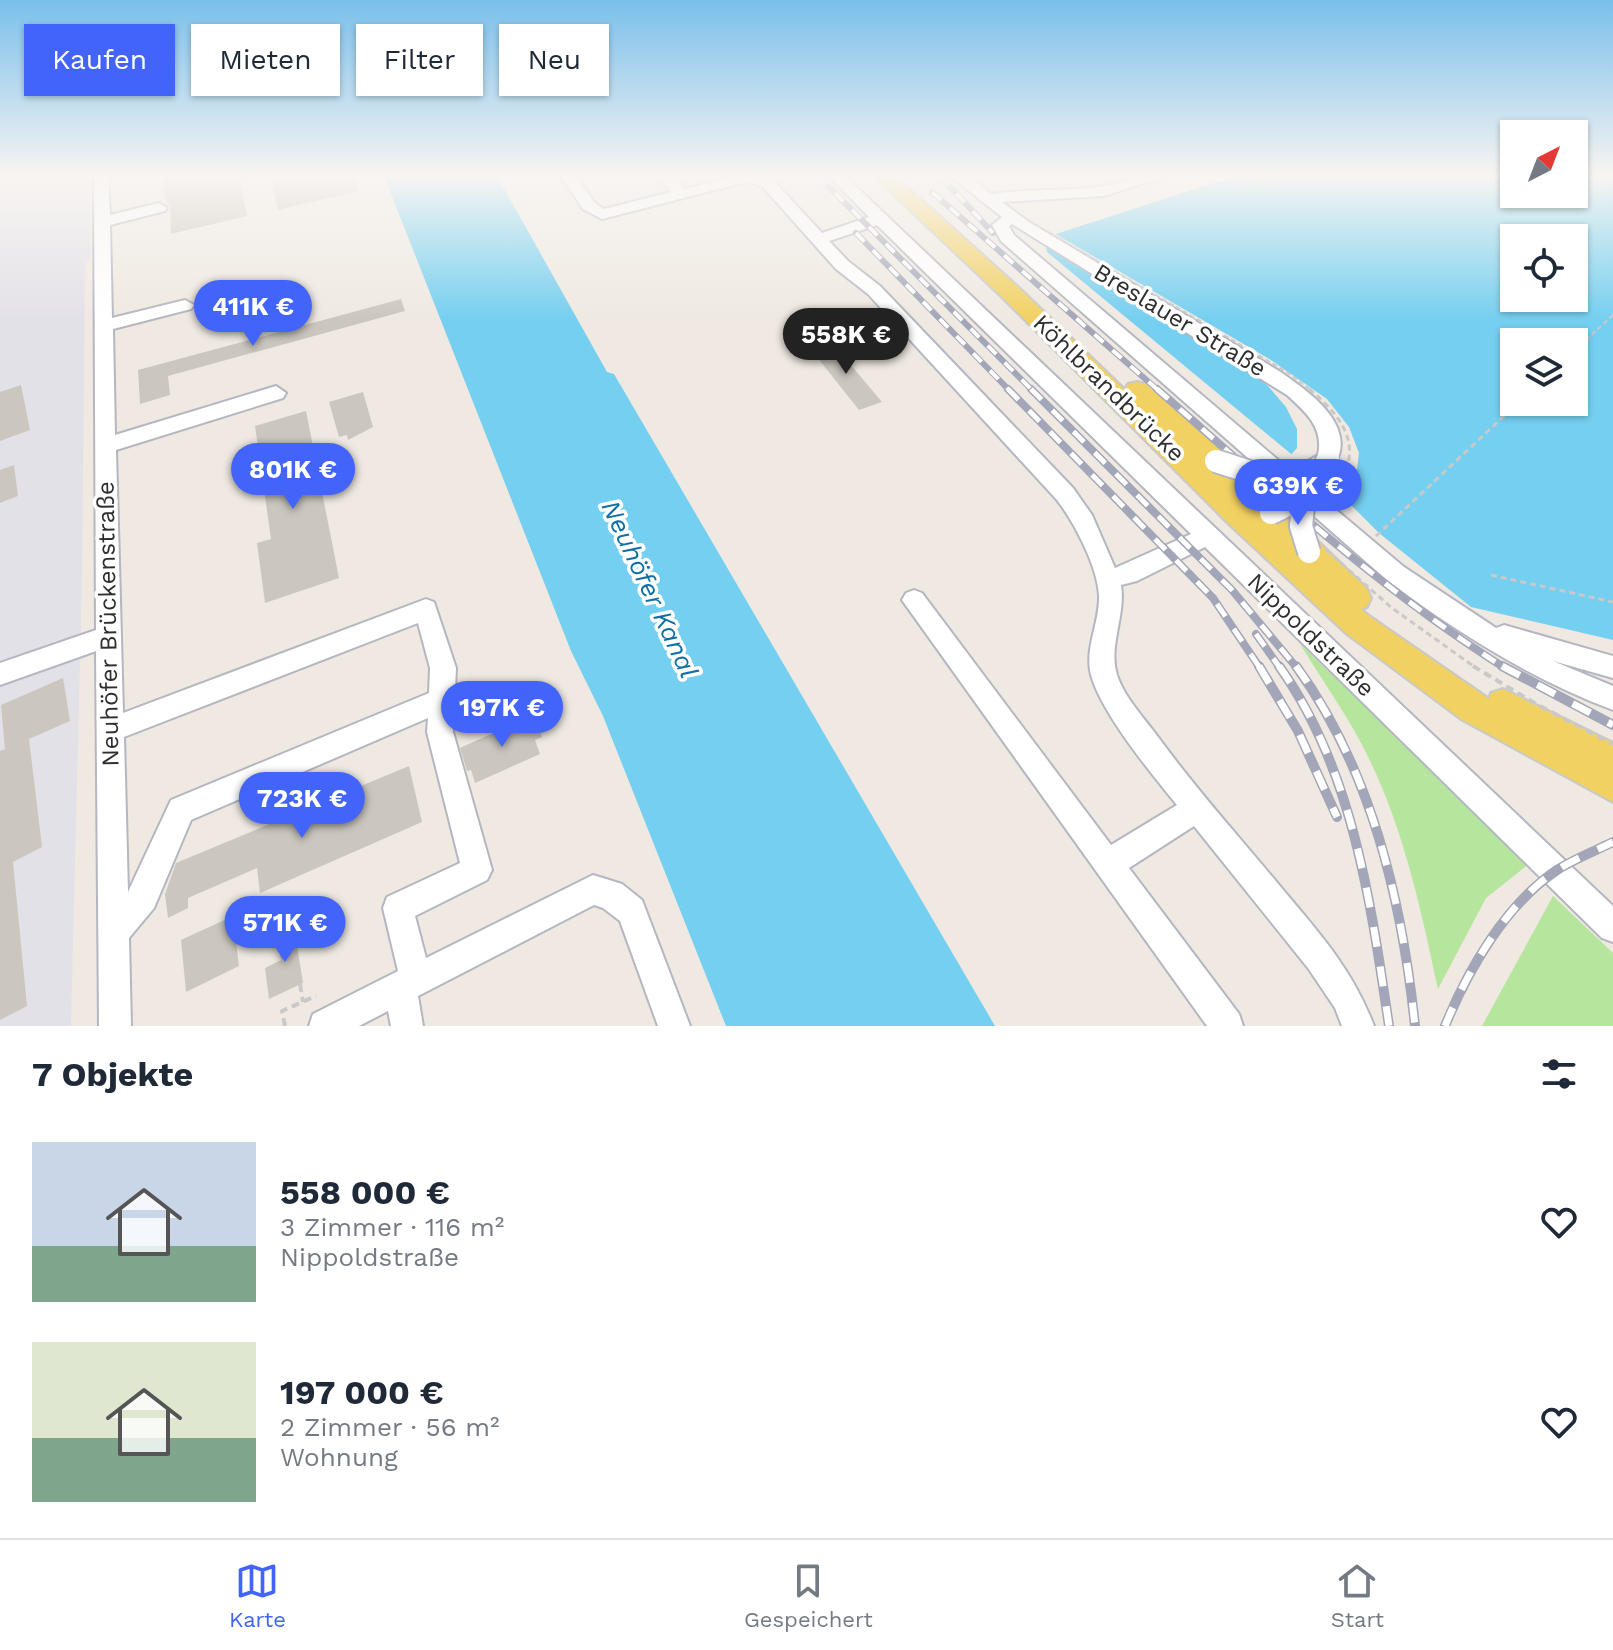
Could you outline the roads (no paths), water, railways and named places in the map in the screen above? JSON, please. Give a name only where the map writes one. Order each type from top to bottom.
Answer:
[{"type":"main road","name":"Köhlbrandbrücke","points":[[935,224],[1254,508],[1309,552],[1361,603],[1435,661],[1543,727],[1613,761]]},
{"type":"main road","name":"Köhlbrandbrücke","points":[[951,224],[1216,461],[1339,609],[1410,665],[1502,726],[1613,785]]},
{"type":"street","name":"Neuhöfer Brückenstraße","points":[[102,224],[115,931],[108,1023]]},
{"type":"street","points":[[805,224],[852,274],[874,290],[1065,494],[1092,534],[1108,579],[1111,597],[1103,642],[1104,675],[1135,729],[1319,957],[1348,999],[1358,1026]]},
{"type":"street","points":[[819,239],[865,224]]},
{"type":"street","name":"Nippoldstraße","points":[[885,224],[1611,921]]},
{"type":"street","points":[[1000,224],[1002,232],[1058,284],[1396,574],[1473,627],[1538,666],[1613,698]]},
{"type":"street","name":"Breslauer Straße","points":[[1021,224],[1295,391],[1324,422],[1330,440],[1328,459],[1318,482],[1302,486]]},
{"type":"street","points":[[102,326],[185,305]]},
{"type":"street","points":[[104,446],[276,393]]},
{"type":"street","points":[[1216,461],[1302,486]]},
{"type":"street","points":[[1254,508],[1302,486]]},
{"type":"street","points":[[1302,486],[1301,526],[1309,552]]},
{"type":"street","points":[[1108,579],[1129,574],[1208,536]]},
{"type":"street","points":[[914,600],[1227,1026]]},
{"type":"street","points":[[110,730],[426,609],[443,668],[440,732],[477,870],[398,908],[408,982],[407,1026]]},
{"type":"street","points":[[1473,627],[1613,667]]},
{"type":"street","points":[[0,674],[108,636]]},
{"type":"street","points":[[115,931],[143,897],[181,810],[440,700]]},
{"type":"street","points":[[1108,864],[1197,808]]},
{"type":"street","points":[[325,1026],[593,890],[611,895],[631,911],[674,1026]]},
{"type":"water","name":"Neuhöfer Kanal","points":[[403,224],[524,224],[607,372],[614,374],[995,1026],[726,1026],[603,716],[571,651]]},
{"type":"water","points":[[1087,224],[1613,224],[1613,640],[1471,607],[1047,252],[1045,243],[1056,234]]},
{"type":"railway","points":[[866,224],[1232,590],[1297,668]]},
{"type":"railway","points":[[968,224],[1159,391]]},
{"type":"railway","points":[[985,224],[993,233]]},
{"type":"railway","points":[[856,233],[1010,391]]},
{"type":"railway","points":[[1008,389],[1213,598],[1260,668]]},
{"type":"railway","points":[[1157,389],[1369,570],[1505,668]]},
{"type":"railway","points":[[1256,634],[1280,668]]},
{"type":"railway","points":[[1259,666],[1298,731],[1337,817]]},
{"type":"railway","points":[[1279,666],[1304,706],[1342,793],[1366,886],[1389,1026]]},
{"type":"railway","points":[[1296,666],[1344,748],[1379,837],[1401,931],[1415,1026]]},
{"type":"railway","points":[[1502,666],[1613,725]]},
{"type":"railway","points":[[1445,1026],[1477,961],[1521,901],[1557,870],[1613,842]]}]
